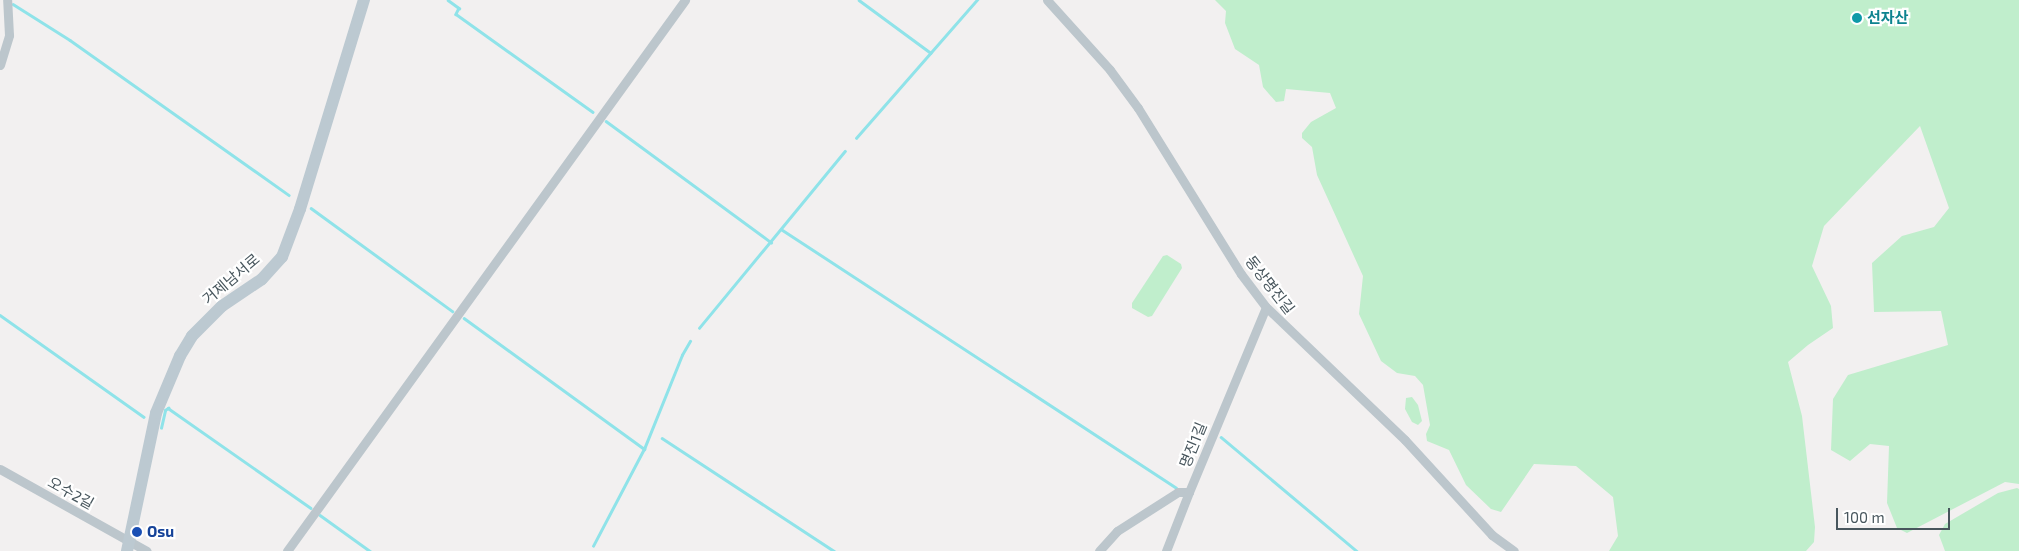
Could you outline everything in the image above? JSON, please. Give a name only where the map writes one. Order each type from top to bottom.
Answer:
[{"type":"main road","name":"거제남서로","points":[[128,546],[152,430],[161,399],[176,365],[192,336],[222,306],[262,279],[282,257],[300,209],[364,0]]},
{"type":"street","points":[[0,65],[9,35],[7,0]]},
{"type":"street","points":[[286,551],[685,0]]},
{"type":"street","name":"동상명진길","points":[[1048,0],[1110,70],[1138,108],[1241,274],[1266,307],[1405,440],[1492,535],[1514,551]]},
{"type":"street","name":"명진1길","points":[[1098,551],[1117,531],[1178,492],[1189,492],[1266,307]]},
{"type":"street","name":"오수2길","points":[[0,469],[128,546],[147,551]]},
{"type":"street","points":[[1166,551],[1189,492]]},
{"type":"green space","points":[[1215,0],[2019,0],[2019,484],[2005,482],[1907,533],[1897,528],[1887,503],[1889,446],[1870,444],[1850,461],[1831,450],[1833,399],[1848,375],[1948,345],[1941,311],[1874,312],[1872,263],[1902,236],[1934,227],[1949,208],[1920,126],[1824,226],[1812,266],[1831,306],[1833,328],[1808,345],[1788,362],[1802,416],[1815,527],[1814,542],[1806,551],[1609,551],[1618,536],[1613,497],[1576,466],[1534,464],[1501,512],[1491,509],[1466,485],[1449,450],[1427,441],[1426,434],[1430,425],[1423,385],[1415,376],[1397,373],[1381,361],[1359,314],[1363,276],[1317,175],[1312,147],[1302,138],[1302,133],[1311,122],[1336,108],[1330,93],[1286,89],[1284,101],[1276,102],[1263,87],[1259,65],[1235,49],[1225,23],[1226,11]]},
{"type":"green space","points":[[1167,255],[1181,264],[1182,268],[1152,316],[1148,317],[1132,308],[1132,303],[1163,256]]},
{"type":"green space","points":[[1412,397],[1418,405],[1422,421],[1418,425],[1412,422],[1405,409],[1406,398]]},
{"type":"green space","points":[[2019,489],[2019,551],[1945,551],[1939,535],[1945,524],[1998,493]]},
{"type":"waterway","points":[[448,0],[459,8],[456,14],[593,112]]},
{"type":"waterway","points":[[859,0],[931,53]]},
{"type":"waterway","points":[[856,138],[977,0]]},
{"type":"waterway","points":[[13,4],[70,40],[289,195]]},
{"type":"waterway","points":[[606,121],[771,242]]},
{"type":"waterway","points":[[699,328],[845,151]]},
{"type":"waterway","points":[[311,208],[452,311]]},
{"type":"waterway","points":[[781,229],[1176,487]]},
{"type":"waterway","points":[[0,315],[144,417]]},
{"type":"waterway","points":[[464,318],[644,449]]},
{"type":"waterway","points":[[593,546],[644,449],[682,355],[690,341]]},
{"type":"waterway","points":[[161,428],[165,410],[168,408],[311,508]]},
{"type":"waterway","points":[[1221,437],[1357,551]]},
{"type":"waterway","points":[[662,438],[834,551]]},
{"type":"waterway","points":[[320,515],[370,551]]},
{"type":"place","name":"선자산","points":[[1857,18]]},
{"type":"place","name":"Osu","points":[[137,532]]}]
